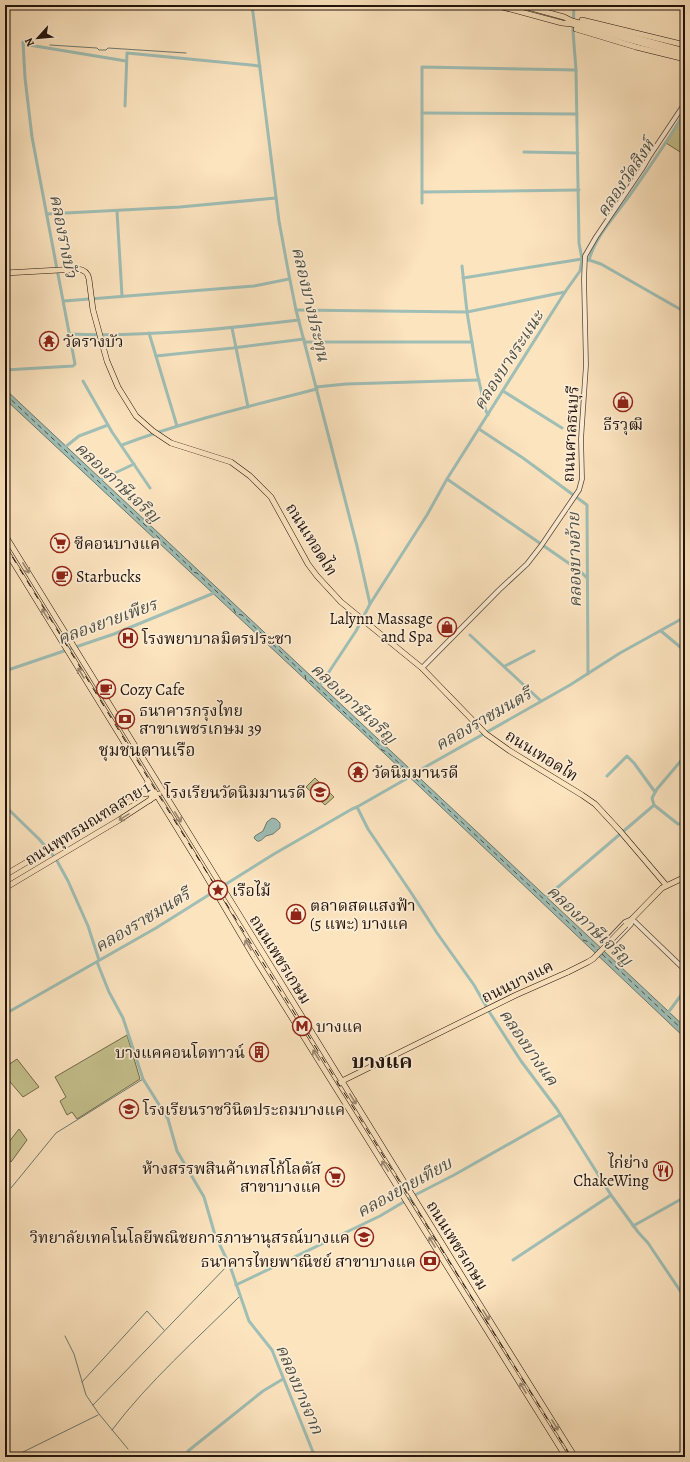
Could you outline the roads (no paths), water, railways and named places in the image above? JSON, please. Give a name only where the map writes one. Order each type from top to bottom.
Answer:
[{"type":"main road","points":[[495,5],[562,23],[575,23],[684,45]]},
{"type":"main road","points":[[520,5],[564,17],[575,23],[636,47],[685,59]]},
{"type":"main road","points":[[575,23],[685,51]]},
{"type":"main road","points":[[638,40],[685,55]]},
{"type":"main road","points":[[679,58],[685,55]]},
{"type":"main road","name":"ถนนเทอดไท","points":[[5,273],[84,270],[88,275],[92,305],[112,376],[136,416],[160,436],[179,446],[231,462],[254,480],[271,497],[303,555],[317,576],[341,602],[422,668],[484,732],[510,751],[595,804],[666,885]]},
{"type":"main road","name":"ถนนเพชรเกษม","points":[[5,534],[465,1282],[575,1457]]},
{"type":"main road","name":"ถนนเพชรเกษม","points":[[5,550],[216,891],[258,962],[566,1457]]},
{"type":"main road","points":[[105,712],[112,710]]},
{"type":"main road","points":[[108,717],[112,710]]},
{"type":"main road","name":"ถนนพุทธมณฑลสาย 1","points":[[5,875],[142,794],[148,782]]},
{"type":"main road","name":"ถนนพุทธมณฑลสาย 1","points":[[5,888],[67,852],[157,796],[162,791]]},
{"type":"main road","points":[[142,794],[150,793],[152,796],[150,800]]},
{"type":"main road","name":"ถนนบางแค","points":[[342,1081],[516,995],[588,962],[657,892],[666,885],[685,877]]},
{"type":"main road","points":[[340,1094],[339,1088],[342,1081]]},
{"type":"main road","points":[[459,1285],[465,1282]]},
{"type":"main road","points":[[464,1294],[470,1290]]},
{"type":"street","name":"ถนนศาลธนบุรี","points":[[422,668],[499,590],[527,564],[542,545],[581,487],[581,439],[586,366],[584,279],[585,256],[596,237],[685,104]]},
{"type":"street","points":[[632,919],[631,924],[612,944],[610,944],[607,941],[625,922],[632,919]]},
{"type":"street","points":[[632,919],[685,970]]},
{"type":"water","points":[[5,389],[685,1027],[685,1038],[401,769],[5,399]]},
{"type":"water","points":[[272,818],[276,819],[280,823],[280,828],[273,834],[266,836],[260,841],[257,841],[254,838],[255,836],[263,831],[267,822]]},
{"type":"waterway","name":"คลองบางประทุน","points":[[252,5],[279,221],[288,270],[296,310],[357,546],[370,604]]},
{"type":"waterway","name":"คลองบางระแนะ","points":[[319,687],[356,631],[370,604],[427,515],[447,479],[565,292],[580,271],[582,259],[579,243],[576,70],[573,31],[574,5]]},
{"type":"waterway","name":"คลองรางบัว","points":[[5,370],[73,366],[75,364],[32,137],[25,78],[23,42]]},
{"type":"waterway","points":[[23,44],[126,61]]},
{"type":"waterway","points":[[50,45],[97,48],[99,50],[106,50],[108,48],[186,53]]},
{"type":"waterway","points":[[125,106],[127,53],[260,66]]},
{"type":"waterway","points":[[422,203],[422,67],[576,70]]},
{"type":"waterway","name":"คลองวัดสิงห์","points":[[589,260],[601,234],[644,175],[685,112]]},
{"type":"waterway","points":[[422,113],[577,114]]},
{"type":"waterway","points":[[524,152],[578,153]]},
{"type":"waterway","points":[[422,192],[579,190]]},
{"type":"waterway","points":[[47,214],[180,207],[276,198]]},
{"type":"waterway","points":[[117,211],[122,296]]},
{"type":"waterway","name":"คลองบางระแนะ","points":[[463,278],[582,259],[589,260],[601,264],[685,312]]},
{"type":"waterway","points":[[462,266],[467,312],[477,373],[488,415]]},
{"type":"waterway","points":[[64,301],[254,286],[289,279]]},
{"type":"waterway","points":[[296,310],[467,312],[565,292]]},
{"type":"waterway","points":[[70,334],[99,335],[156,333],[299,320]]},
{"type":"waterway","points":[[232,328],[248,407]]},
{"type":"waterway","points":[[149,333],[177,426]]},
{"type":"waterway","points":[[156,356],[304,339]]},
{"type":"waterway","points":[[305,342],[472,342]]},
{"type":"waterway","points":[[316,387],[346,384],[479,380]]},
{"type":"waterway","name":"คลองภาษีเจริญ","points":[[83,381],[112,432],[150,488]]},
{"type":"waterway","points":[[122,445],[194,421],[317,389]]},
{"type":"waterway","points":[[503,391],[562,428]]},
{"type":"waterway","name":"คลองภาษีเจริญ","points":[[64,448],[79,436],[108,425]]},
{"type":"waterway","name":"คลองบางอ้าย","points":[[479,429],[523,458],[587,505],[588,674]]},
{"type":"waterway","name":"คลองภาษีเจริญ","points":[[98,481],[134,464]]},
{"type":"waterway","points":[[447,479],[580,571],[587,578]]},
{"type":"waterway","name":"คลองยายเพียร","points":[[5,671],[114,634],[214,593]]},
{"type":"waterway","name":"คลองราชมนตรี","points":[[5,1014],[156,928],[274,854],[570,685],[620,653],[685,617]]},
{"type":"waterway","name":"คลองบางอ้าย","points":[[661,631],[685,651]]},
{"type":"waterway","points":[[470,635],[541,701]]},
{"type":"waterway","points":[[505,666],[534,651]]},
{"type":"waterway","points":[[607,776],[627,756],[634,763],[655,792]]},
{"type":"waterway","name":"คลองภาษีเจริญ","points":[[544,899],[654,805],[652,798],[657,789],[685,756]]},
{"type":"waterway","points":[[654,805],[678,824],[685,819]]},
{"type":"waterway","name":"คลองบางจาก","points":[[5,806],[39,839],[56,859],[68,881],[88,926],[99,960]]},
{"type":"waterway","name":"คลองบางแค","points":[[357,807],[368,829],[437,933],[474,985],[521,1061],[557,1109],[611,1195],[638,1232],[648,1243],[685,1298]]},
{"type":"waterway","name":"คลองบางจาก","points":[[97,962],[109,992],[123,1018],[143,1079],[168,1119],[177,1151],[204,1197],[215,1235],[230,1266],[249,1321],[272,1350],[315,1457]]},
{"type":"waterway","points":[[667,1014],[685,990]]},
{"type":"waterway","points":[[11,1188],[56,1133],[143,1079]]},
{"type":"waterway","name":"คลองยายเทียบ","points":[[236,1285],[380,1216],[560,1115]]},
{"type":"waterway","points":[[513,1260],[611,1195]]},
{"type":"waterway","points":[[633,1226],[685,1197]]},
{"type":"waterway","points":[[93,1405],[229,1264]]},
{"type":"waterway","points":[[112,1430],[157,1377],[240,1296]]},
{"type":"waterway","points":[[82,1382],[147,1311],[164,1330]]},
{"type":"waterway","points":[[65,1336],[74,1354],[86,1395],[99,1414],[128,1449]]},
{"type":"waterway","points":[[188,1451],[263,1391],[283,1379]]},
{"type":"waterway","points":[[5,1455],[9,1457],[21,1453],[98,1415]]},
{"type":"waterway","points":[[181,1457],[185,1454]]},
{"type":"railway","points":[[5,545],[148,778],[571,1457]]},
{"type":"place","name":"วัดรางบัว","points":[[49,341]]},
{"type":"place","name":"ธีรวุฒิ","points":[[623,402]]},
{"type":"place","name":"ซีคอนบางแค","points":[[60,543]]},
{"type":"place","name":"Starbucks","points":[[62,576]]},
{"type":"place","name":"Lalynn Massage and Spa","points":[[447,627]]},
{"type":"place","name":"โรงพยาบาลมิตรประชา","points":[[128,638]]},
{"type":"place","name":"Cozy Cafe","points":[[106,689]]},
{"type":"place","name":"ธนาคารกรุงไทย สาขาเพชรเกษม 39","points":[[125,719]]},
{"type":"place","name":"วัดนิมมานรดี","points":[[358,772]]},
{"type":"place","name":"โรงเรียนวัดนิมมานรดี","points":[[320,792]]},
{"type":"place","name":"เรือไม้","points":[[218,890]]},
{"type":"place","name":"ตลาดสดแสงฟ้า (5 แพะ) บางแค","points":[[296,914]]},
{"type":"place","name":"บางแค","points":[[302,1026]]},
{"type":"place","name":"บางแคคอนโดทาวน์","points":[[259,1052]]},
{"type":"place","name":"โรงเรียนราชวินิตประถมบางแค","points":[[129,1109]]},
{"type":"place","name":"ไก่ย่าง ChakeWing","points":[[663,1171]]},
{"type":"place","name":"ห้างสรรพสินค้าเทสโก้โลตัส สาขาบางแค","points":[[335,1177]]},
{"type":"place","name":"วิทยาลัยเทคโนโลยีพณิชยการภาษานุสรณ์บางแค","points":[[364,1237]]},
{"type":"place","name":"ธนาคารไทยพาณิชย์ สาขาบางแค","points":[[430,1261]]},
{"type":"district","name":"ชุมชนตานเรือ","points":[[147,750]]},
{"type":"district","name":"บางแค","points":[[382,1061]]}]
